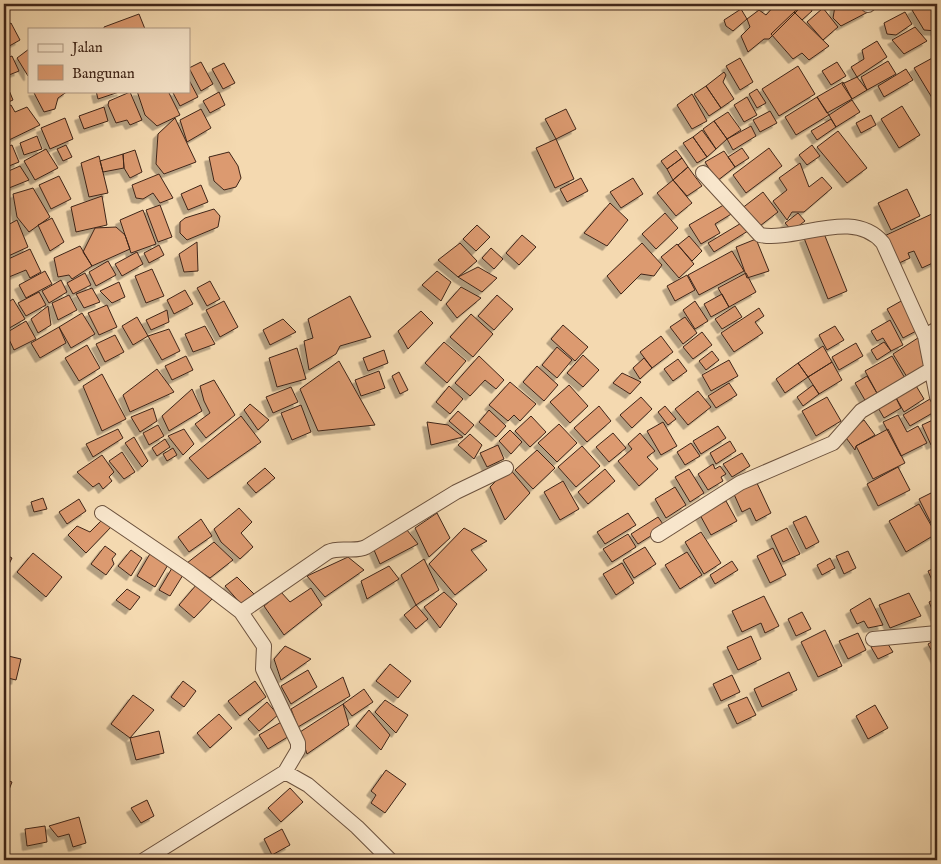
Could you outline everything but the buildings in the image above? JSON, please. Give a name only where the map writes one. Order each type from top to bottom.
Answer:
[{"type":"street","points":[[703,173],[760,234],[787,233],[816,228],[856,228],[873,233],[883,243],[931,333],[932,370],[937,397]]},
{"type":"street","points":[[658,535],[740,483],[833,442],[861,411],[932,370]]},
{"type":"street","points":[[241,612],[328,552],[337,549],[358,550],[366,547],[456,492],[506,468]]},
{"type":"street","points":[[102,513],[189,572],[241,612],[264,646],[263,669],[298,743],[299,749],[285,772],[144,860]]},
{"type":"street","points":[[873,639],[937,633]]},
{"type":"street","points":[[285,772],[308,785],[357,827],[390,860]]}]
